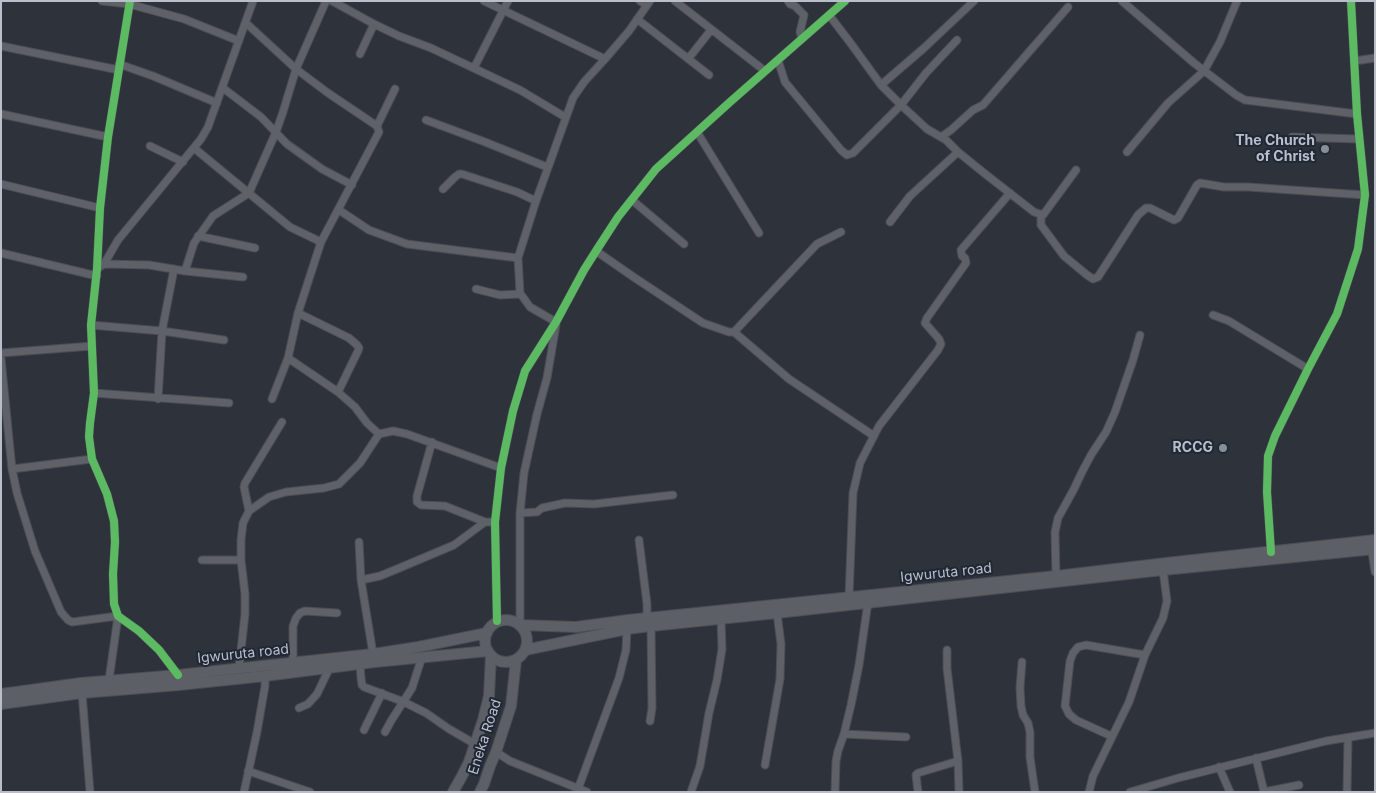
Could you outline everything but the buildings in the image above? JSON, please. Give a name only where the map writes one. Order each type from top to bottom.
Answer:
[{"type":"main road","name":"Igwuruta road","points":[[525,650],[626,629],[649,622],[850,597],[1056,576],[1166,562],[1373,545]]},
{"type":"main road","name":"Igwuruta road","points":[[520,625],[576,627],[721,619],[1054,583],[1373,545]]},
{"type":"main road","points":[[514,621],[520,625],[527,637],[525,650],[516,660],[498,661],[489,653],[485,644],[487,633],[497,622],[514,621]]},
{"type":"main road","name":"Igwuruta road","points":[[1,694],[109,680],[373,654],[418,648],[487,633]]},
{"type":"main road","name":"Igwuruta road","points":[[1,704],[82,693],[265,676],[422,657],[489,653]]},
{"type":"main road","name":"Eneka Road","points":[[453,792],[462,776],[483,720],[488,696],[489,653]]},
{"type":"main road","name":"Eneka Road","points":[[480,792],[511,706],[516,660]]},
{"type":"street","points":[[102,1],[130,3],[184,19],[239,41]]},
{"type":"street","points":[[97,272],[118,240],[183,162],[208,127],[253,1]]},
{"type":"street","points":[[185,271],[190,252],[198,236],[213,216],[248,193],[276,132],[296,69],[326,1]]},
{"type":"street","points":[[332,1],[399,36],[431,48],[520,90],[565,117]]},
{"type":"street","points":[[484,1],[605,59]]},
{"type":"street","points":[[474,68],[508,1]]},
{"type":"street","points":[[556,322],[530,307],[520,294],[518,258],[547,168],[573,98],[648,3],[640,1]]},
{"type":"street","points":[[675,1],[765,71]]},
{"type":"street","points":[[788,1],[796,6],[804,16],[800,32],[802,38]]},
{"type":"street","points":[[497,622],[495,522],[501,468],[513,411],[525,371],[556,322],[596,251],[656,169],[845,1]]},
{"type":"street","points":[[881,85],[974,1]]},
{"type":"street","points":[[1122,1],[1204,71],[1245,100],[1357,114]]},
{"type":"street","points":[[1126,152],[1168,103],[1204,71],[1220,42],[1237,1]]},
{"type":"street","points":[[1271,552],[1267,492],[1268,456],[1275,436],[1337,314],[1358,249],[1365,195],[1357,114],[1351,1]]},
{"type":"street","points":[[109,680],[118,616],[114,604],[114,521],[107,494],[92,459],[89,437],[94,393],[91,326],[97,272],[100,208],[108,137],[130,3]]},
{"type":"street","points":[[941,137],[972,110],[982,105],[1068,7]]},
{"type":"street","points":[[829,15],[881,85],[901,105],[927,129],[946,140],[958,152],[1034,212],[1041,215]]},
{"type":"street","points":[[637,19],[709,75]]},
{"type":"street","points":[[246,24],[296,69],[378,126]]},
{"type":"street","points":[[360,54],[374,24]]},
{"type":"street","points":[[688,59],[711,30]]},
{"type":"street","points":[[778,60],[785,82],[840,150],[847,155],[853,153],[901,105],[957,40]]},
{"type":"street","points":[[1,46],[119,67],[152,76],[217,102]]},
{"type":"street","points":[[1354,61],[1375,58]]},
{"type":"street","points":[[222,88],[261,117],[286,144],[322,169],[352,185]]},
{"type":"street","points":[[272,398],[288,358],[298,313],[322,242],[379,132],[378,126],[395,89]]},
{"type":"street","points":[[1,114],[108,137]]},
{"type":"street","points":[[426,120],[547,168]]},
{"type":"street","points":[[697,132],[759,232]]},
{"type":"street","points":[[1292,136],[1359,139]]},
{"type":"street","points":[[150,146],[183,162]]},
{"type":"street","points":[[194,148],[290,227],[322,242]]},
{"type":"street","points":[[890,222],[910,196],[958,152]]},
{"type":"street","points":[[1041,215],[1043,215],[1076,170]]},
{"type":"street","points":[[443,189],[455,177],[462,174],[517,192],[536,201]]},
{"type":"street","points":[[1041,215],[1041,225],[1064,256],[1086,275],[1093,278],[1098,277],[1138,215],[1146,208],[1150,208],[1174,220],[1178,218],[1200,183],[1224,187],[1365,195]]},
{"type":"street","points":[[1,184],[100,208]]},
{"type":"street","points":[[850,597],[853,493],[860,463],[879,426],[941,344],[939,339],[925,324],[927,318],[966,263],[961,250],[1010,193]]},
{"type":"street","points":[[632,200],[684,244]]},
{"type":"street","points":[[339,210],[369,230],[408,244],[518,258]]},
{"type":"street","points":[[734,332],[817,244],[841,232]]},
{"type":"street","points":[[198,236],[256,248]]},
{"type":"street","points":[[596,251],[703,322],[729,332],[734,332],[789,379],[874,436]]},
{"type":"street","points":[[1,253],[97,272]]},
{"type":"street","points":[[104,264],[149,265],[243,277]]},
{"type":"street","points":[[158,399],[162,331],[174,269]]},
{"type":"street","points":[[476,290],[500,295],[520,294]]},
{"type":"street","points":[[298,313],[349,338],[359,348],[338,392]]},
{"type":"street","points":[[1213,314],[1229,321],[1308,369]]},
{"type":"street","points":[[520,625],[520,513],[524,473],[547,378],[556,322]]},
{"type":"street","points":[[91,326],[162,331],[224,340]]},
{"type":"street","points":[[1056,576],[1056,532],[1058,518],[1091,455],[1106,432],[1115,412],[1140,335]]},
{"type":"street","points":[[1,353],[92,346]]},
{"type":"street","points":[[288,358],[338,392],[379,434]]},
{"type":"street","points":[[1,359],[12,469],[35,551],[62,612],[72,622],[118,616],[139,630],[159,650],[178,674]]},
{"type":"street","points":[[94,393],[230,403]]},
{"type":"street","points":[[249,511],[245,484],[282,422]]},
{"type":"street","points":[[239,668],[245,614],[245,594],[240,560],[241,540],[243,523],[249,511],[270,497],[286,492],[324,488],[338,484],[360,463],[379,434],[393,431],[432,442],[501,468]]},
{"type":"street","points":[[432,442],[416,496],[417,502],[421,505],[445,506],[486,522],[495,522]]},
{"type":"street","points":[[12,469],[92,459]]},
{"type":"street","points":[[520,513],[537,512],[542,508],[564,504],[594,504],[673,495]]},
{"type":"street","points":[[361,580],[380,576],[454,545],[486,522]]},
{"type":"street","points":[[639,540],[649,622],[652,708],[650,721]]},
{"type":"street","points":[[359,542],[361,580],[373,654]]},
{"type":"street","points":[[1373,545],[1375,572]]},
{"type":"street","points":[[202,560],[240,560]]},
{"type":"street","points":[[1089,792],[1093,776],[1129,702],[1145,655],[1163,618],[1166,601],[1164,570]]},
{"type":"street","points":[[835,792],[836,761],[859,665],[868,602]]},
{"type":"street","points":[[293,662],[293,626],[300,613],[305,611],[337,613]]},
{"type":"street","points":[[765,765],[780,679],[781,644],[777,613]]},
{"type":"street","points":[[691,792],[700,766],[717,680],[722,649],[721,619]]},
{"type":"street","points":[[578,789],[618,678],[626,650],[626,629]]},
{"type":"street","points":[[1111,736],[1076,720],[1069,714],[1065,706],[1072,653],[1078,647],[1086,645],[1145,655]]},
{"type":"street","points":[[947,650],[947,668],[958,762],[959,792]]},
{"type":"street","points":[[385,732],[412,688],[422,657]]},
{"type":"street","points":[[1022,662],[1021,706],[1030,732],[1030,757],[1035,792]]},
{"type":"street","points":[[360,664],[364,688],[382,693],[426,712],[449,729],[475,744]]},
{"type":"street","points":[[299,708],[308,704],[316,694],[330,667]]},
{"type":"street","points":[[244,792],[257,732],[265,676]]},
{"type":"street","points":[[82,693],[90,792]]},
{"type":"street","points":[[364,730],[382,693]]},
{"type":"street","points":[[1130,792],[1220,767],[1326,741],[1375,733]]},
{"type":"street","points":[[844,734],[906,737]]},
{"type":"street","points":[[1346,792],[1348,738]]},
{"type":"street","points":[[496,752],[510,761],[586,792]]},
{"type":"street","points":[[1256,758],[1264,792],[1299,785]]},
{"type":"street","points":[[918,792],[916,775],[918,773],[958,762]]},
{"type":"street","points":[[1220,767],[1230,792]]},
{"type":"street","points":[[248,771],[310,792]]},
{"type":"cycle path","points":[[130,1],[108,137],[100,208],[97,269],[91,325],[94,393],[89,437],[92,459],[107,494],[114,521],[114,604],[118,616],[139,631],[159,650],[178,675]]},
{"type":"cycle path","points":[[497,621],[495,522],[501,468],[513,411],[525,371],[556,322],[584,270],[618,217],[656,169],[845,1]]},
{"type":"cycle path","points":[[1271,552],[1267,492],[1268,456],[1275,436],[1337,314],[1358,249],[1365,195],[1357,114],[1351,1]]},
{"type":"place","name":"The Church of Christ","points":[[1325,149]]},
{"type":"place","name":"RCCG","points":[[1223,448]]}]
